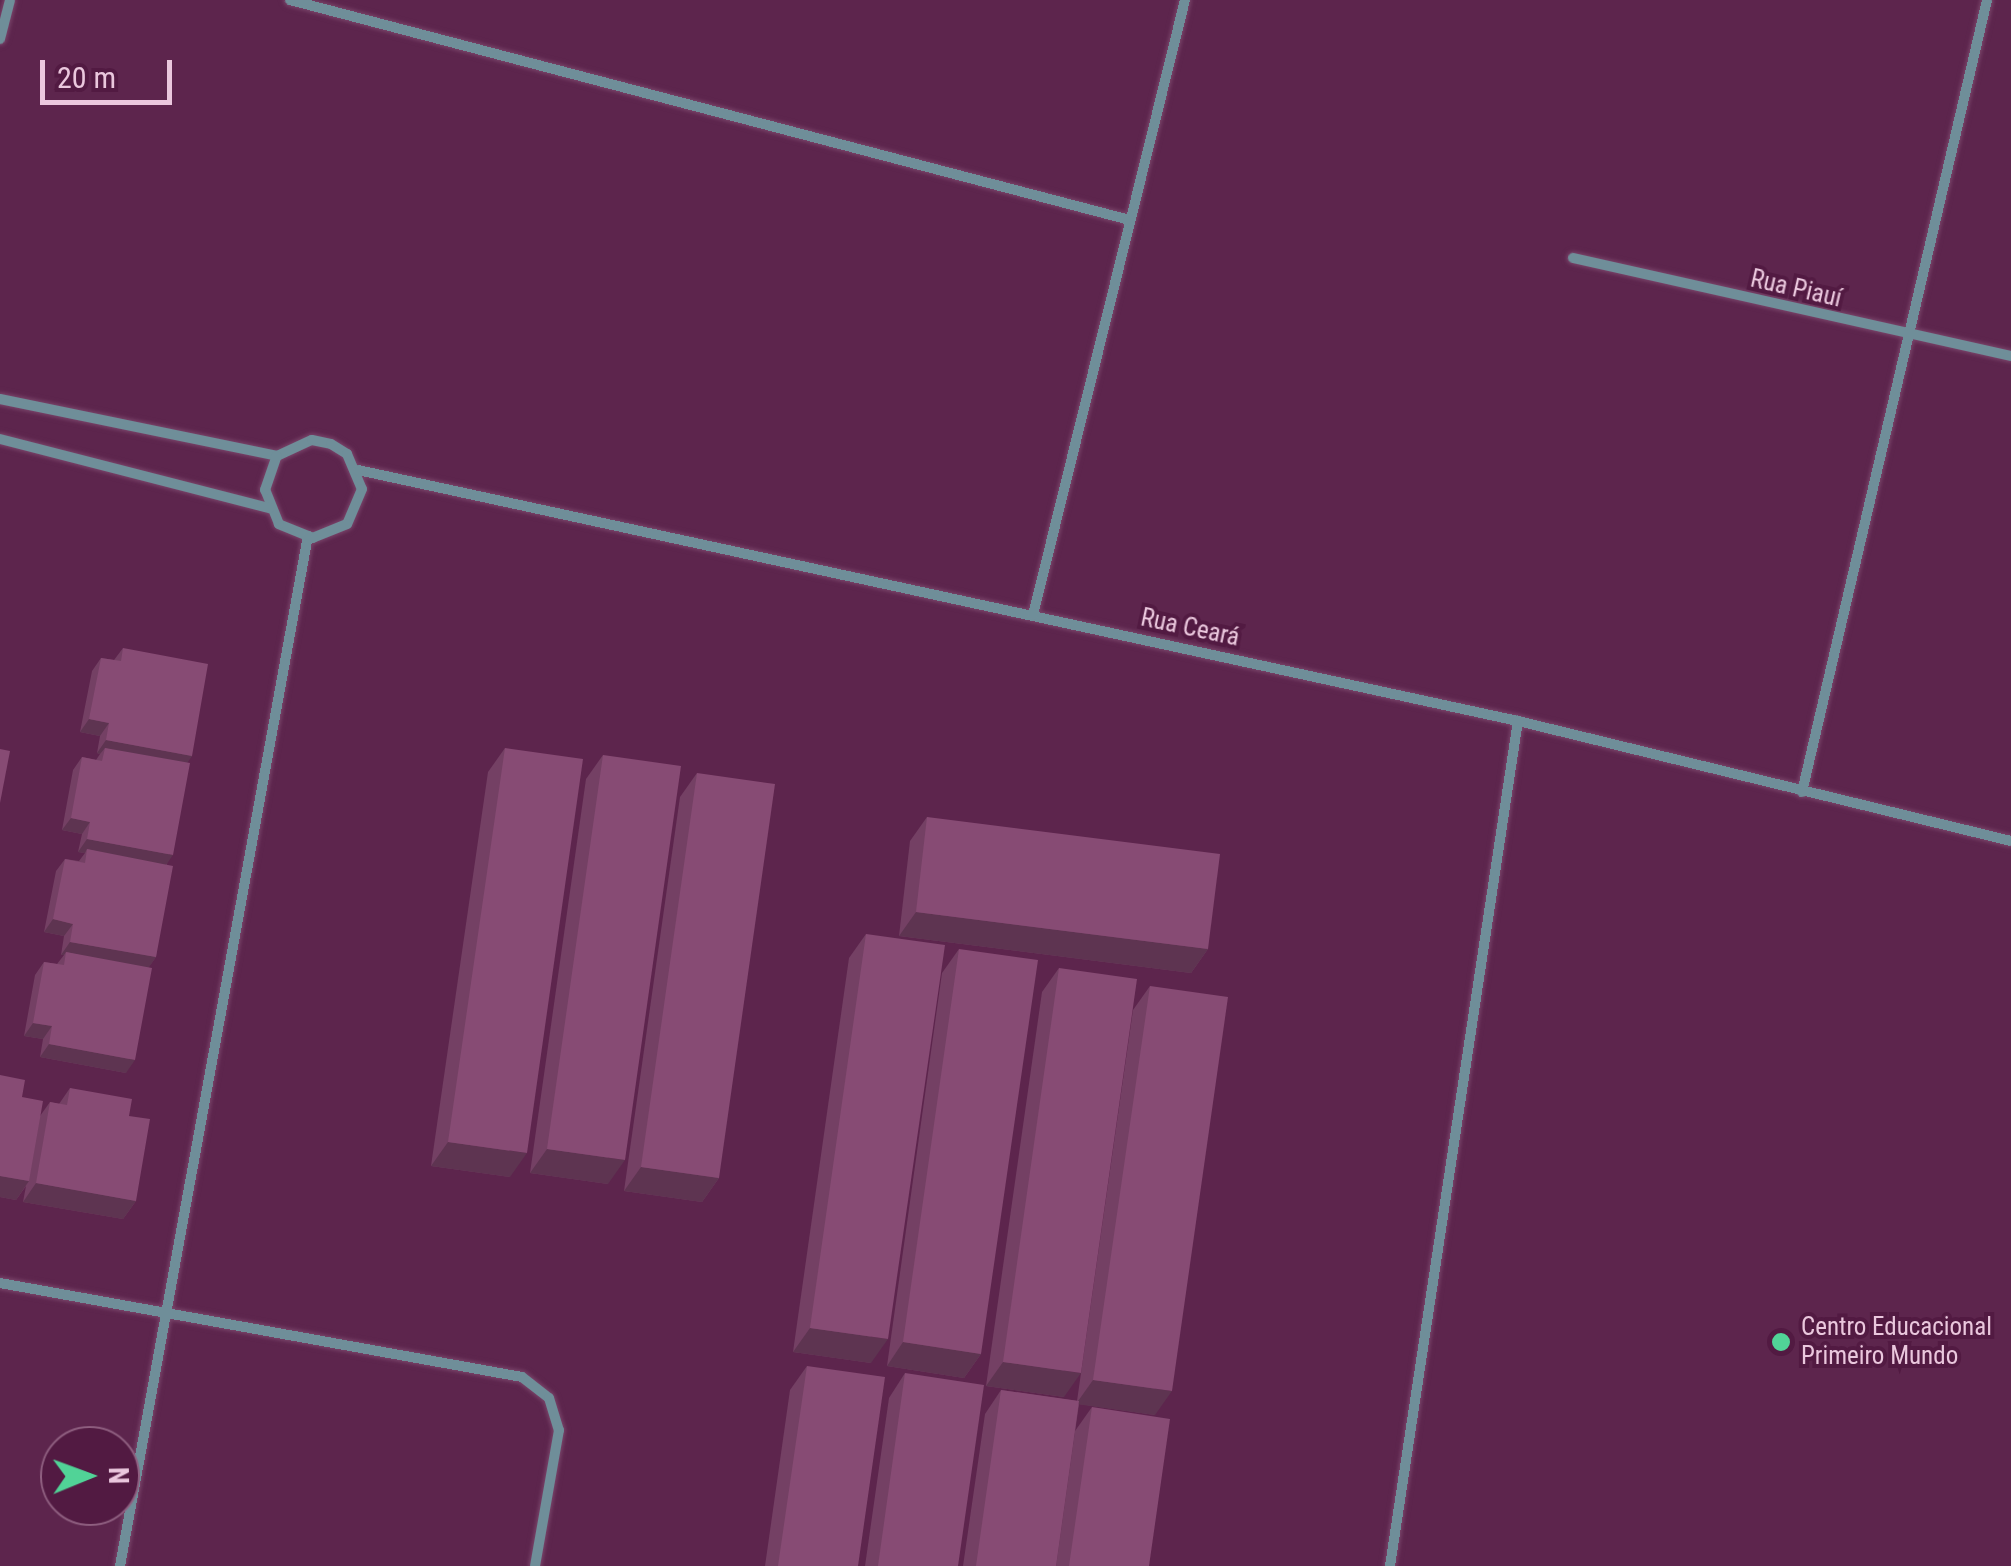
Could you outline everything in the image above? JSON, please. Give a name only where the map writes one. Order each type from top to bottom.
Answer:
[{"type":"street","points":[[0,39],[10,0]]},
{"type":"street","points":[[290,0],[1130,220]]},
{"type":"street","points":[[1033,615],[1185,0]]},
{"type":"street","points":[[1802,792],[1987,0]]},
{"type":"street","name":"Rua Piauí","points":[[1573,258],[1907,336],[2011,356]]},
{"type":"street","points":[[0,399],[277,456],[312,440],[331,444],[358,470],[362,489],[347,524],[308,536]]},
{"type":"street","points":[[0,439],[270,508],[308,536]]},
{"type":"street","points":[[270,508],[277,456]]},
{"type":"street","name":"Rua Ceará","points":[[358,470],[1518,721],[2011,841]]},
{"type":"street","points":[[120,1566],[308,536]]},
{"type":"street","points":[[1390,1566],[1518,721]]},
{"type":"street","points":[[0,1283],[522,1377],[550,1398],[559,1430],[535,1566]]},
{"type":"building","points":[[123,648],[208,664],[192,756],[106,740],[109,723],[89,719],[101,658],[121,661]]},
{"type":"building","points":[[105,748],[190,763],[173,855],[87,839],[90,822],[71,818],[82,757],[102,761]]},
{"type":"building","points":[[505,748],[583,759],[527,1153],[448,1142]]},
{"type":"building","points":[[0,749],[10,751],[0,803]]},
{"type":"building","points":[[603,755],[681,766],[625,1160],[547,1149]]},
{"type":"building","points":[[697,773],[775,784],[719,1178],[641,1167]]},
{"type":"building","points":[[927,817],[1220,854],[1208,949],[916,912]]},
{"type":"building","points":[[87,849],[173,866],[156,957],[70,942],[73,924],[53,919],[65,859],[85,863]]},
{"type":"building","points":[[866,934],[945,945],[888,1339],[810,1328]]},
{"type":"building","points":[[959,949],[1038,960],[981,1354],[903,1342]]},
{"type":"building","points":[[66,952],[152,968],[135,1060],[49,1044],[52,1026],[33,1023],[44,962],[64,965]]},
{"type":"building","points":[[1059,968],[1137,979],[1081,1373],[1003,1362]]},
{"type":"building","points":[[1150,986],[1228,997],[1172,1391],[1093,1380]]},
{"type":"building","points":[[0,1075],[25,1080],[22,1097],[43,1101],[29,1181],[0,1176]]},
{"type":"building","points":[[70,1088],[132,1099],[129,1116],[150,1119],[136,1201],[36,1183],[50,1102],[67,1105]]},
{"type":"building","points":[[807,1366],[885,1377],[858,1566],[778,1566]]},
{"type":"building","points":[[905,1373],[984,1385],[958,1566],[878,1566]]},
{"type":"building","points":[[1001,1390],[1079,1401],[1056,1566],[976,1566]]},
{"type":"building","points":[[1092,1407],[1170,1419],[1149,1566],[1069,1566]]},
{"type":"place","name":"Centro Educacional Primeiro Mundo","points":[[1781,1342]]}]
